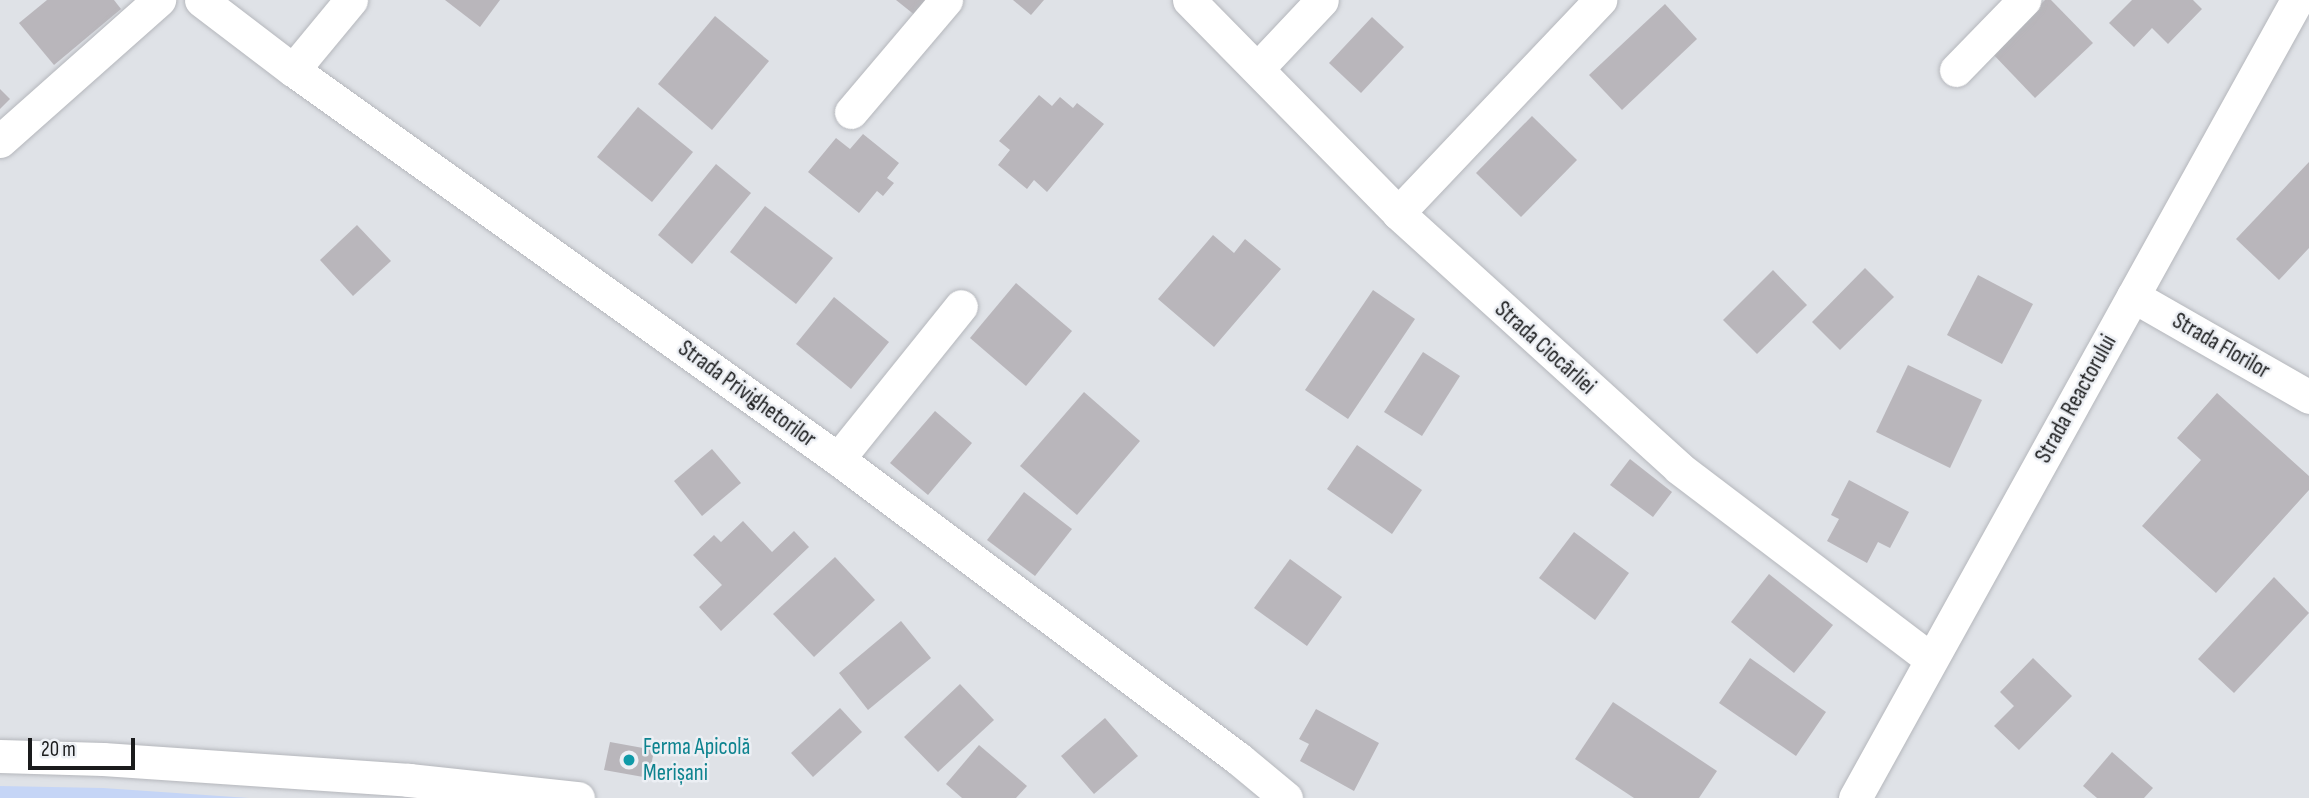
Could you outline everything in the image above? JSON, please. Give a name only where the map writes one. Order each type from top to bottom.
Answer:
[{"type":"street","points":[[0,141],[159,0]]},
{"type":"street","name":"Strada Privighetorilor","points":[[201,0],[293,70],[838,459],[1239,759],[1286,798]]},
{"type":"street","points":[[293,70],[351,0]]},
{"type":"street","points":[[851,112],[946,0]]},
{"type":"street","name":"Strada Ciocârliei","points":[[1189,0],[1398,213],[1679,468],[1931,659]]},
{"type":"street","points":[[1258,68],[1322,0]]},
{"type":"street","points":[[1398,213],[1600,0]]},
{"type":"street","points":[[1956,70],[2024,0]]},
{"type":"street","name":"Strada Reactorului","points":[[1855,798],[2297,0]]},
{"type":"street","name":"Strada Florilor","points":[[2133,296],[2309,397]]},
{"type":"street","points":[[838,459],[961,306]]},
{"type":"street","points":[[0,756],[409,780],[578,798]]},
{"type":"shaded area","points":[[0,786],[103,788],[249,798],[0,798]]},
{"type":"building","points":[[47,0],[114,0],[121,9],[54,65],[19,23]]},
{"type":"building","points":[[445,0],[500,0],[480,27]]},
{"type":"building","points":[[896,0],[928,0],[916,16]]},
{"type":"building","points":[[1013,0],[1044,0],[1031,15]]},
{"type":"building","points":[[2045,0],[2051,0],[2093,43],[2035,98],[1991,52]]},
{"type":"building","points":[[2132,0],[2193,0],[2202,9],[2168,44],[2152,28],[2134,47],[2109,23]]},
{"type":"building","points":[[1665,4],[1697,39],[1622,110],[1589,75]]},
{"type":"building","points":[[715,16],[769,61],[712,130],[658,84]]},
{"type":"building","points":[[1372,17],[1404,47],[1361,93],[1329,63]]},
{"type":"building","points":[[0,89],[10,99],[0,109]]},
{"type":"building","points":[[1039,95],[1052,106],[1060,97],[1073,108],[1077,103],[1104,124],[1047,192],[1034,180],[1027,189],[998,165],[1010,150],[999,141]]},
{"type":"building","points":[[638,107],[693,152],[652,202],[597,157]]},
{"type":"building","points":[[1532,116],[1577,160],[1521,217],[1476,173]]},
{"type":"building","points":[[863,134],[899,163],[887,178],[894,183],[883,196],[877,191],[859,213],[808,172],[836,138],[850,149]]},
{"type":"building","points":[[2309,162],[2309,248],[2279,280],[2236,239]]},
{"type":"building","points":[[716,164],[751,193],[692,264],[658,235]]},
{"type":"building","points":[[765,206],[833,258],[796,304],[730,252]]},
{"type":"building","points":[[357,225],[391,261],[353,296],[320,260]]},
{"type":"building","points":[[1213,235],[1234,253],[1245,239],[1281,269],[1214,347],[1158,299]]},
{"type":"building","points":[[1865,268],[1894,297],[1840,350],[1812,322]]},
{"type":"building","points":[[1773,270],[1807,305],[1757,354],[1723,320]]},
{"type":"building","points":[[1978,275],[2033,304],[2002,364],[1947,335]]},
{"type":"building","points":[[1016,283],[1072,331],[1026,386],[970,338]]},
{"type":"building","points":[[1373,290],[1415,319],[1348,419],[1305,390]]},
{"type":"building","points":[[834,297],[889,342],[851,389],[796,344]]},
{"type":"building","points":[[1423,352],[1460,376],[1422,436],[1384,412]]},
{"type":"building","points":[[1908,365],[1982,400],[1950,468],[1876,432]]},
{"type":"building","points":[[1084,392],[1140,441],[1077,515],[1020,466]]},
{"type":"building","points":[[2217,393],[2309,476],[2309,490],[2216,593],[2142,526],[2201,460],[2177,438]]},
{"type":"building","points":[[935,411],[972,443],[928,495],[890,463]]},
{"type":"building","points":[[1357,445],[1422,490],[1392,534],[1327,489]]},
{"type":"building","points":[[712,449],[741,483],[702,516],[674,481]]},
{"type":"building","points":[[1630,459],[1672,492],[1653,517],[1610,485]]},
{"type":"building","points":[[1849,480],[1909,512],[1890,548],[1878,542],[1867,563],[1827,541],[1839,519],[1831,515]]},
{"type":"building","points":[[1024,492],[1072,529],[1035,576],[987,540]]},
{"type":"building","points":[[743,521],[772,552],[794,531],[809,547],[721,631],[699,607],[722,585],[693,555],[714,535],[721,542]]},
{"type":"building","points":[[1574,532],[1629,573],[1595,620],[1539,578]]},
{"type":"building","points":[[835,557],[875,600],[814,657],[773,614]]},
{"type":"building","points":[[1290,559],[1342,597],[1307,646],[1254,608]]},
{"type":"building","points":[[1769,574],[1833,625],[1794,673],[1731,622]]},
{"type":"building","points":[[2274,577],[2309,613],[2234,693],[2198,659]]},
{"type":"building","points":[[901,621],[931,658],[868,710],[839,673]]},
{"type":"building","points":[[1750,658],[1826,712],[1796,756],[1719,703]]},
{"type":"building","points":[[2033,658],[2072,696],[2019,750],[1994,726],[2014,706],[2000,692]]},
{"type":"building","points":[[960,684],[994,720],[938,772],[904,737]]},
{"type":"building","points":[[1613,702],[1717,771],[1699,798],[1634,798],[1575,759]]},
{"type":"building","points":[[840,708],[862,732],[813,777],[791,753]]},
{"type":"building","points":[[1316,709],[1379,743],[1354,791],[1300,761],[1309,744],[1299,739]]},
{"type":"building","points":[[1105,718],[1138,756],[1094,794],[1061,756]]},
{"type":"building","name":"Ferma Apicolă Merișani","points":[[610,742],[654,750],[649,778],[604,770]]},
{"type":"building","points":[[979,745],[1027,786],[1016,798],[962,798],[946,784]]},
{"type":"building","points":[[2112,752],[2153,788],[2144,798],[2097,798],[2083,786]]},
{"type":"place","name":"Ferma Apicolă Merișani","points":[[629,760]]}]
